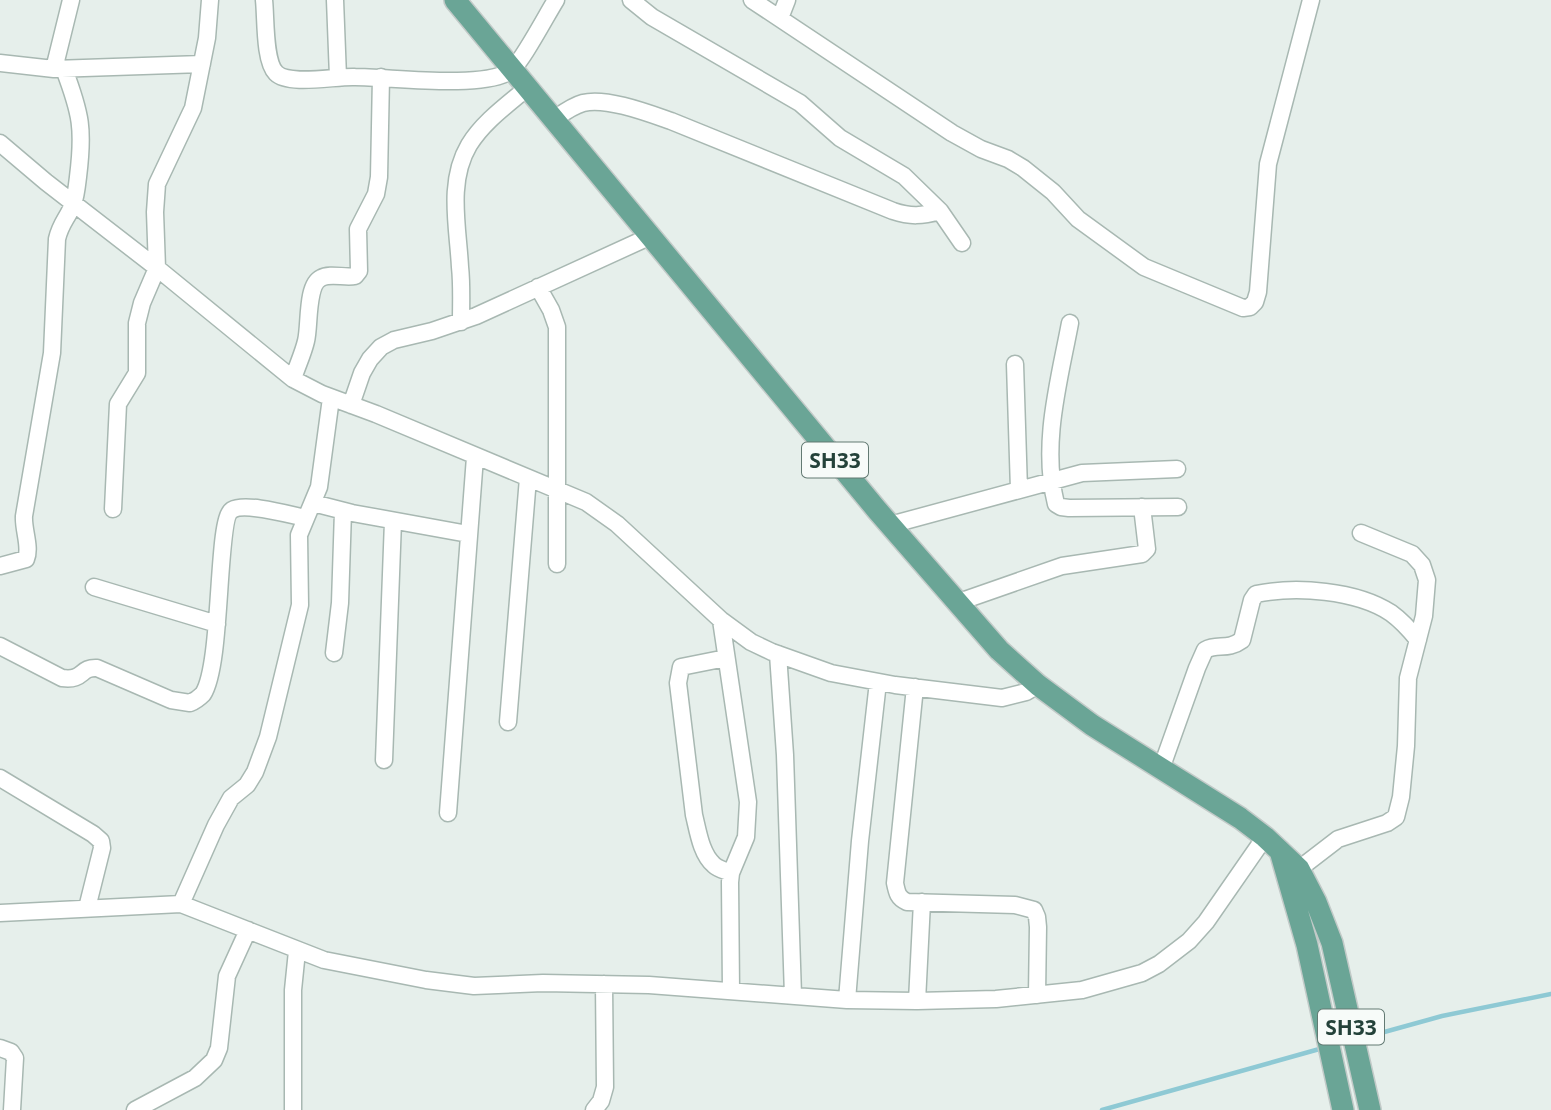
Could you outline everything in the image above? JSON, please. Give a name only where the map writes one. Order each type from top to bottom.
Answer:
[{"type":"main road","name":"SH33","points":[[456,0],[890,526],[999,650],[1038,685],[1092,725],[1240,818],[1299,869],[1332,943],[1370,1110]]},
{"type":"main road","name":"SH33","points":[[1272,844],[1307,945],[1343,1110]]},
{"type":"street","points":[[0,566],[26,559],[29,551],[23,528],[24,516],[52,353],[57,239],[61,223],[74,204],[81,152],[78,106],[59,69],[71,0]]},
{"type":"street","points":[[113,509],[118,404],[136,373],[137,323],[142,303],[157,268],[157,184],[193,108],[210,0]]},
{"type":"street","points":[[264,0],[269,62],[274,72],[281,77],[462,80],[498,77],[513,70],[556,0]]},
{"type":"street","points":[[335,0],[338,77]]},
{"type":"street","points":[[631,0],[652,17],[800,103],[840,138],[904,176],[940,211],[962,243]]},
{"type":"street","points":[[752,0],[952,133],[1023,168],[1040,180],[1078,219],[1131,259],[1243,308],[1250,307],[1255,302],[1258,292],[1268,164],[1311,0]]},
{"type":"street","points":[[780,18],[787,0]]},
{"type":"street","points":[[0,63],[59,69],[202,64]]},
{"type":"street","points":[[293,379],[306,343],[315,283],[327,276],[355,276],[359,271],[358,229],[376,194],[379,177],[381,77]]},
{"type":"street","points":[[461,322],[461,269],[456,198],[461,162],[479,131],[527,88]]},
{"type":"street","points":[[553,120],[585,102],[637,110],[671,121],[893,211],[920,217],[940,211]]},
{"type":"street","points":[[2,148],[157,268],[293,379],[331,398],[586,502],[617,524],[721,620],[751,642],[831,673],[878,682],[1002,698],[1026,692],[1038,685]]},
{"type":"street","points":[[351,405],[362,373],[381,346],[461,322],[651,236]]},
{"type":"street","points":[[538,287],[556,319],[557,564]]},
{"type":"street","points":[[1070,323],[1054,412],[1051,481],[1056,504],[1061,507],[1178,507]]},
{"type":"street","points":[[1015,363],[1018,490]]},
{"type":"street","points":[[181,904],[216,825],[231,798],[247,785],[255,772],[268,737],[300,605],[299,535],[323,472],[331,398]]},
{"type":"street","points":[[449,813],[475,457]]},
{"type":"street","points":[[890,526],[1082,473],[1177,469]]},
{"type":"street","points":[[509,722],[528,478]]},
{"type":"street","points":[[956,603],[1062,566],[1142,554],[1147,550],[1147,543],[1142,507]]},
{"type":"street","points":[[0,646],[62,678],[73,680],[80,677],[84,671],[97,668],[171,700],[190,704],[204,692],[214,657],[225,533],[230,511],[236,508],[343,511],[468,534]]},
{"type":"street","points":[[334,653],[340,603],[343,511]]},
{"type":"street","points":[[384,761],[393,521]]},
{"type":"street","points":[[1299,869],[1338,839],[1387,823],[1396,817],[1401,797],[1408,678],[1427,600],[1427,580],[1422,565],[1412,554],[1361,533]]},
{"type":"street","points":[[94,587],[217,624]]},
{"type":"street","points":[[1160,769],[1205,650],[1233,646],[1241,640],[1256,594],[1314,591],[1347,596],[1388,611],[1405,624],[1418,640]]},
{"type":"street","points":[[721,620],[748,802],[746,837],[731,873],[731,990]]},
{"type":"street","points":[[778,654],[785,755],[793,995]]},
{"type":"street","points":[[726,658],[681,667],[678,683],[698,831],[715,866],[731,873]]},
{"type":"street","points":[[847,1000],[860,841],[878,682]]},
{"type":"street","points":[[915,687],[895,883],[901,899],[1015,905],[1034,910],[1038,927],[1037,995]]},
{"type":"street","points":[[0,778],[101,841],[102,848],[87,908]]},
{"type":"street","points":[[0,913],[181,904],[324,960],[426,980],[474,986],[604,984],[917,1002],[1082,990],[1142,973],[1174,955],[1206,922],[1272,844]]},
{"type":"street","points":[[917,1002],[922,902]]},
{"type":"street","points":[[135,1110],[195,1078],[214,1060],[219,1048],[227,976],[248,930]]},
{"type":"street","points":[[293,1110],[292,990],[297,951]]},
{"type":"street","points":[[594,1110],[601,1101],[605,1087],[604,984]]},
{"type":"street","points":[[0,1048],[10,1052],[15,1058],[12,1110]]},
{"type":"waterway","points":[[1359,1039],[1442,1016],[1551,994]]},
{"type":"waterway","points":[[1102,1110],[1323,1048]]}]
